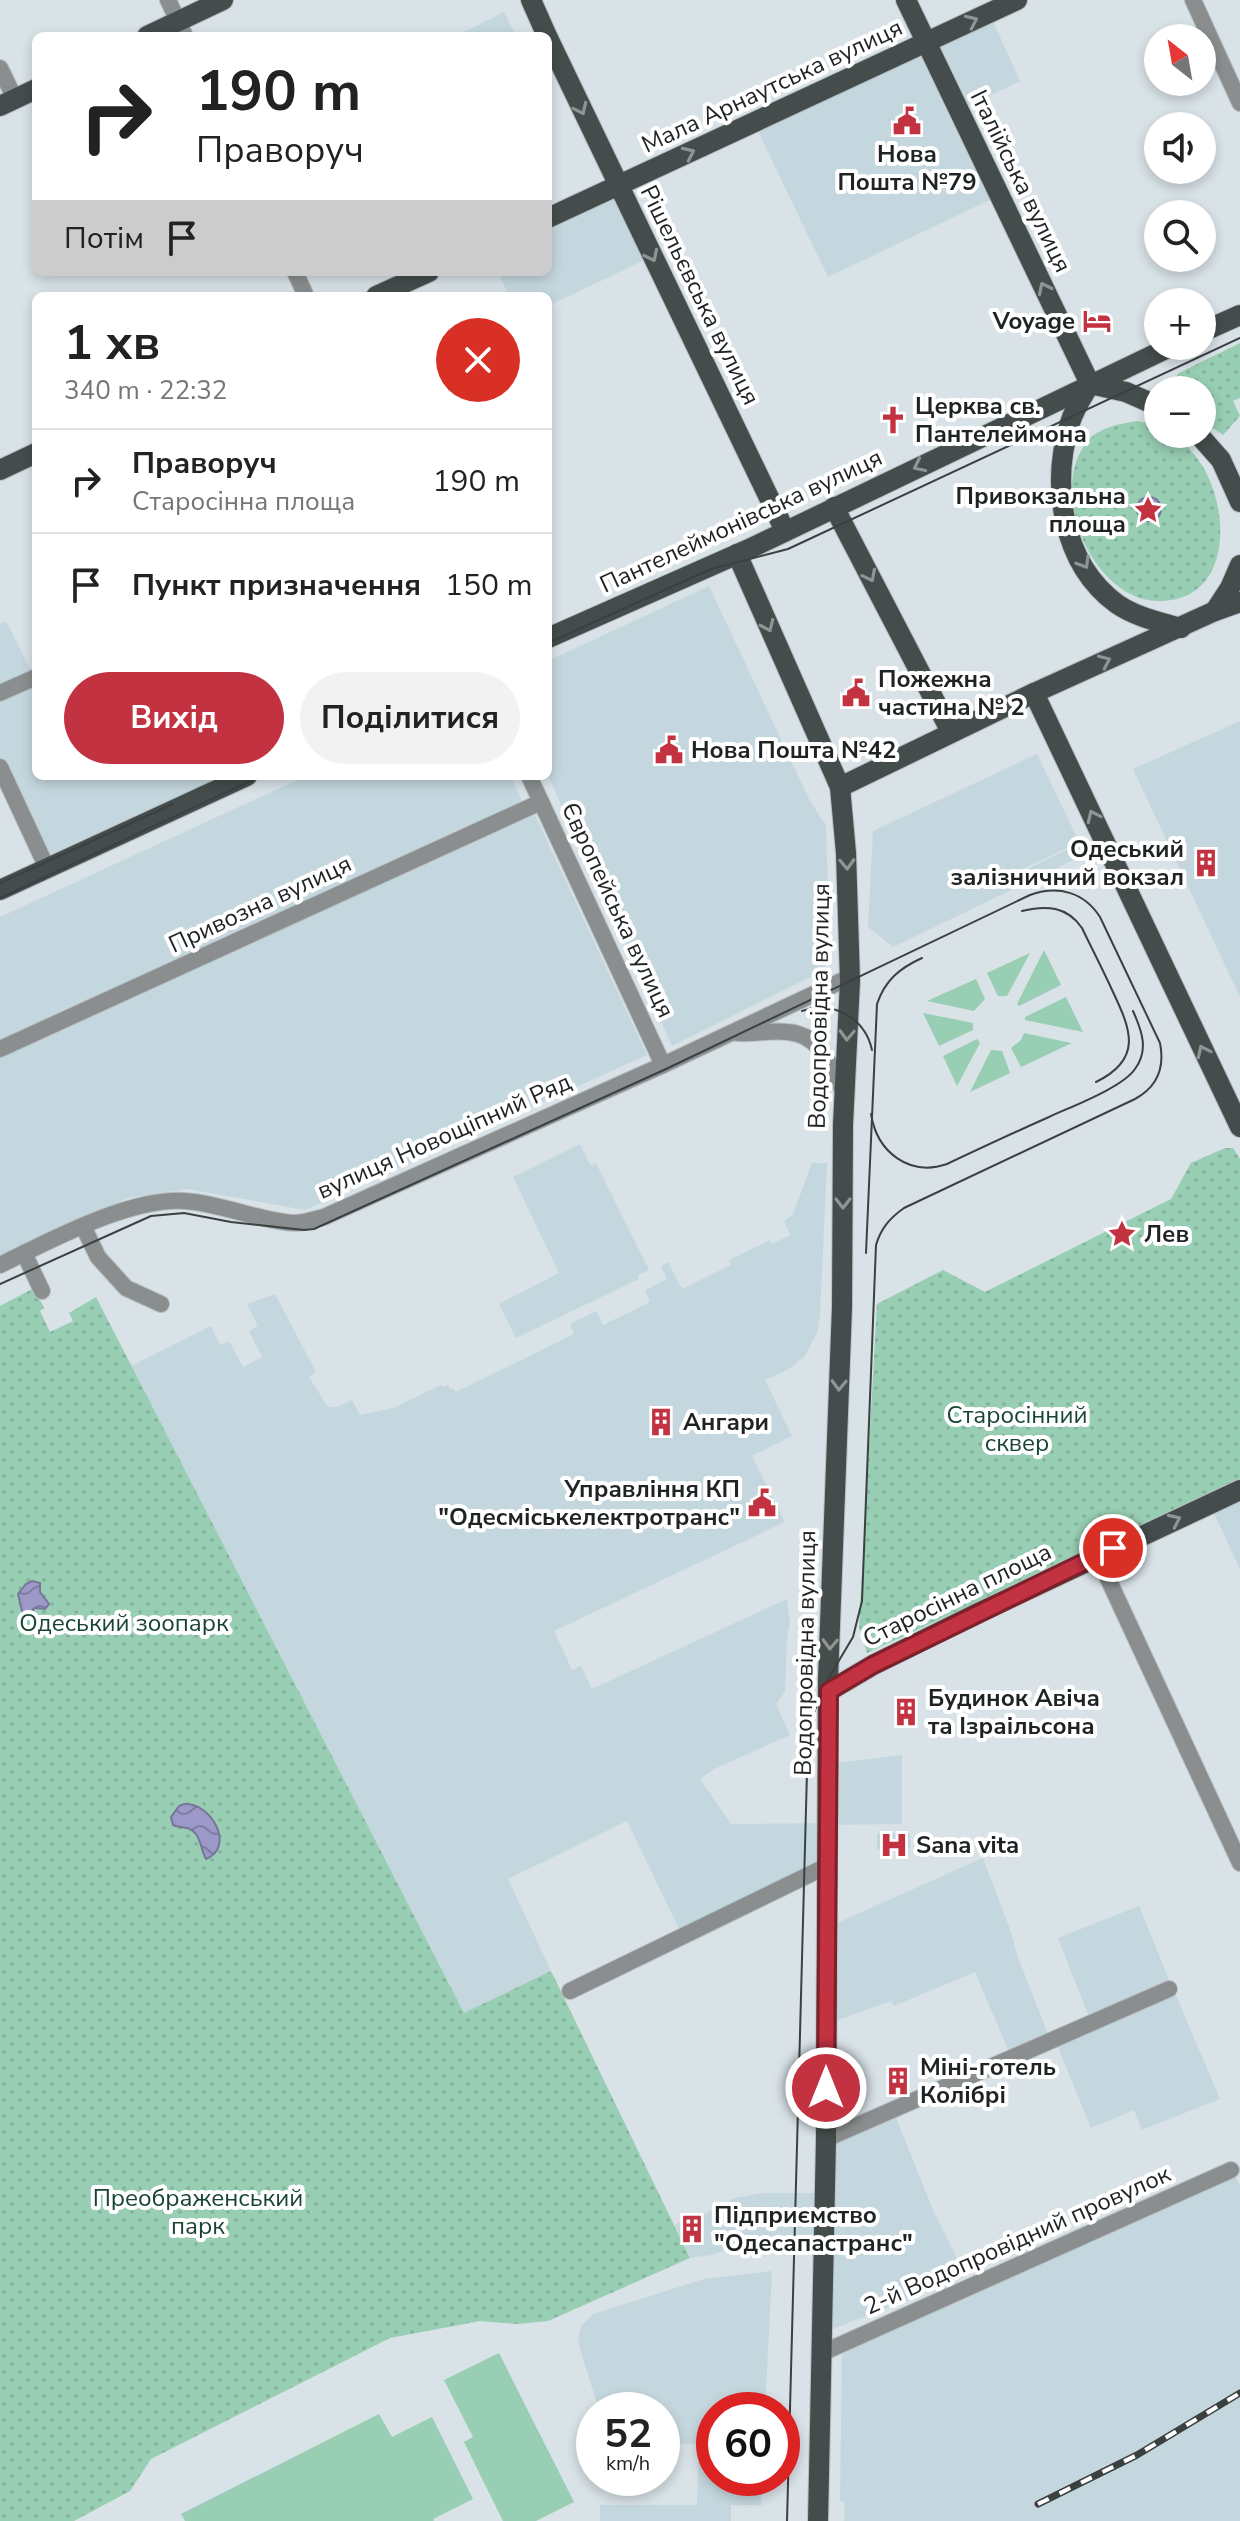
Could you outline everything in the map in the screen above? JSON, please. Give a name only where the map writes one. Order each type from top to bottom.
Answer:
[{"type":"main road","points":[[181,29],[223,0]]},
{"type":"main road","name":"Рішельєвська вулиця","points":[[531,0],[546,32]]},
{"type":"main road","name":"Італійська вулиця","points":[[906,0],[1090,384]]},
{"type":"main road","name":"Мала Арнаутська вулиця","points":[[552,216],[1017,0]]},
{"type":"main road","name":"Рішельєвська вулиця","points":[[552,46],[785,531]]},
{"type":"main road","points":[[7,102],[32,91]]},
{"type":"main road","points":[[385,292],[420,276]]},
{"type":"main road","points":[[1216,326],[1240,315]]},
{"type":"main road","name":"Пантелеймонівська вулиця","points":[[552,636],[737,554],[1144,359]]},
{"type":"main road","points":[[1144,400],[1126,392],[1090,384],[1070,422],[1062,463],[1063,515],[1071,543],[1089,573],[1116,603],[1133,613],[1181,628]]},
{"type":"main road","points":[[1210,448],[1221,460],[1240,502]]},
{"type":"main road","points":[[0,470],[32,455]]},
{"type":"main road","points":[[834,507],[951,732]]},
{"type":"main road","points":[[737,554],[840,787],[1034,693],[1240,602]]},
{"type":"main road","points":[[1215,611],[1240,565]]},
{"type":"main road","points":[[1034,693],[1240,1127]]},
{"type":"main road","points":[[0,890],[238,780]]},
{"type":"main road","name":"Водопровідна вулиця","points":[[818,2521],[826,2139],[829,1691],[842,1307],[844,1093],[850,977],[846,853],[840,787]]},
{"type":"main road","name":"Старосінна площа","points":[[829,1691],[873,1665],[1097,1555],[1240,1490]]},
{"type":"street","points":[[168,0],[181,29]]},
{"type":"street","points":[[1193,0],[1240,103]]},
{"type":"street","points":[[0,68],[7,102]]},
{"type":"street","points":[[0,693],[32,679]]},
{"type":"street","points":[[0,767],[47,868]]},
{"type":"street","name":"Європейська вулиця","points":[[531,780],[663,1065]]},
{"type":"street","name":"Привозна вулиця","points":[[0,1049],[541,802]]},
{"type":"street","name":"вулиця Новощіпний Ряд","points":[[0,1274],[26,1257],[119,1213],[164,1201],[186,1201],[294,1223],[324,1217],[663,1065],[850,977]]},
{"type":"street","name":"вулиця Новощіпний Ряд","points":[[731,1033],[786,1031],[806,1036],[821,1049],[844,1093]]},
{"type":"street","points":[[85,1229],[98,1257],[126,1288],[161,1304]]},
{"type":"street","points":[[26,1257],[42,1291]]},
{"type":"street","name":"вулиця Новощіпний Ряд","points":[[0,1265],[26,1257]]},
{"type":"street","points":[[1097,1555],[1240,1863]]},
{"type":"street","points":[[570,1991],[827,1866]]},
{"type":"street","points":[[826,2139],[1169,1989]]},
{"type":"street","name":"2-й Водопровідний провулок","points":[[822,2353],[1231,2170]]},
{"type":"shaded area","points":[[504,12],[514,32],[464,32]]},
{"type":"shaded area","points":[[990,15],[1020,81],[960,110],[929,43]]},
{"type":"shaded area","points":[[926,46],[998,196],[828,277],[755,125]]},
{"type":"shaded area","points":[[616,188],[651,257],[552,304],[552,292],[507,292],[500,276],[552,276],[552,218]]},
{"type":"shaded area","points":[[709,586],[809,799],[826,826],[830,958],[822,971],[672,1046],[550,780],[552,659]]},
{"type":"shaded area","points":[[6,621],[32,677],[0,691],[0,624]]},
{"type":"shaded area","points":[[32,681],[32,780],[234,780],[50,865],[0,761],[0,696]]},
{"type":"shaded area","name":"Одеський залізничний вокзал","points":[[1240,721],[1240,997],[1133,769]]},
{"type":"shaded area","points":[[1037,754],[1079,842],[994,885],[1083,842],[1088,853],[893,947],[868,927],[873,831]]},
{"type":"shaded area","points":[[297,780],[512,780],[522,801],[0,1040],[0,917]]},
{"type":"shaded area","points":[[535,815],[647,1055],[305,1210],[187,1189],[128,1198],[0,1261],[0,1051]]},
{"type":"shaded area","points":[[580,1144],[591,1166],[596,1163],[649,1270],[638,1275],[639,1279],[516,1338],[499,1304],[559,1273],[513,1177]]},
{"type":"shaded area","points":[[812,1163],[827,1163],[817,1333],[805,1356],[789,1369],[765,1380],[792,1436],[752,1456],[785,1522],[554,1631],[572,1670],[581,1666],[592,1689],[787,1599],[790,1623],[785,1692],[776,1704],[790,1735],[714,1769],[700,1779],[731,1824],[826,1823],[826,1866],[682,1935],[627,1821],[508,1879],[551,1971],[464,2013],[131,1366],[211,1326],[220,1345],[229,1341],[243,1367],[262,1357],[249,1331],[258,1326],[247,1304],[275,1294],[316,1372],[309,1377],[328,1407],[337,1407],[352,1400],[360,1415],[393,1408],[441,1385],[448,1385],[456,1392],[574,1334],[570,1324],[596,1311],[603,1325],[650,1302],[645,1290],[667,1279],[661,1266],[668,1262],[682,1289],[731,1265],[729,1260],[770,1240],[772,1244],[790,1235],[784,1221],[793,1214]]},
{"type":"shaded area","points":[[1240,1491],[1240,1569],[1210,1505]]},
{"type":"shaded area","points":[[902,1755],[902,1824],[828,1825],[829,1764]]},
{"type":"shaded area","name":"Sana vita","points":[[877,1833],[910,1833],[910,1849],[877,1849]]},
{"type":"shaded area","points":[[983,1858],[1050,2039],[1011,2057],[975,1972],[894,2006],[891,2001],[827,2024],[828,1927]]},
{"type":"shaded area","points":[[1139,1906],[1172,1987],[1091,2022],[1058,1938]]},
{"type":"shaded area","points":[[1175,1993],[1220,2099],[1142,2130],[1134,2110],[1091,2128],[1055,2040]]},
{"type":"shaded area","points":[[893,2110],[933,2210],[966,2276],[823,2333],[827,2138]]},
{"type":"shaded area","points":[[1234,2173],[1240,2185],[1240,2521],[844,2521],[845,2502],[840,2501],[842,2355],[857,2345]]},
{"type":"shaded area","points":[[763,2193],[823,2193],[822,2234],[762,2237],[712,2255],[690,2258],[675,2225],[688,2216],[691,2221],[735,2198]]},
{"type":"shaded area","points":[[772,2271],[766,2392],[696,2392],[696,2444],[680,2443],[680,2392],[593,2392],[578,2337],[581,2326],[593,2314],[704,2279]]},
{"type":"shaded area","points":[[697,2496],[761,2496],[761,2505],[731,2505],[731,2521],[600,2521],[600,2505],[697,2505]]},
{"type":"green space","points":[[1240,343],[1240,398],[1233,401],[1240,416],[1223,435],[1216,430],[1216,376],[1176,376],[1205,360],[1216,360],[1216,355]]},
{"type":"green space","points":[[1144,422],[1144,448],[1188,448],[1206,472],[1220,518],[1220,543],[1214,565],[1203,584],[1185,596],[1160,601],[1137,597],[1116,584],[1098,566],[1084,543],[1072,492],[1075,467],[1089,440],[1115,425]]},
{"type":"green space","points":[[1044,950],[1061,985],[1019,1006],[1017,1004]]},
{"type":"green space","points":[[1030,953],[1007,996],[998,996],[987,973]]},
{"type":"green space","points":[[976,979],[985,999],[974,1011],[927,1001]]},
{"type":"green space","points":[[1066,997],[1083,1032],[1025,1020],[1025,1017]]},
{"type":"green space","points":[[923,1013],[973,1023],[973,1030],[939,1046]]},
{"type":"green space","points":[[1024,1033],[1072,1043],[1021,1067],[1011,1048]]},
{"type":"green space","points":[[977,1039],[980,1043],[957,1086],[943,1056]]},
{"type":"green space","points":[[991,1050],[1002,1051],[1010,1073],[970,1092]]},
{"type":"green space","name":"Старосінний сквер","points":[[1225,1148],[1233,1148],[1240,1159],[1240,1481],[867,1653],[859,1627],[877,1304],[943,1270],[985,1292],[1171,1199],[1191,1163]]},
{"type":"green space","points":[[34,1288],[44,1308],[40,1311],[50,1332],[73,1321],[69,1313],[96,1297],[464,2013],[551,1971],[690,2258],[548,2321],[517,2324],[480,2321],[390,2338],[151,2459],[130,2491],[74,2521],[0,2521],[0,1306]]},
{"type":"green space","points":[[499,2353],[574,2502],[536,2521],[503,2521],[464,2442],[473,2437],[444,2380]]},
{"type":"green space","points":[[379,2414],[392,2437],[432,2417],[473,2499],[434,2521],[185,2521],[181,2514]]},
{"type":"water","points":[[1149,497],[1157,501],[1161,509],[1157,517],[1149,521],[1141,517],[1137,509],[1141,501]]},
{"type":"water","points":[[32,1581],[40,1583],[40,1592],[49,1604],[45,1609],[35,1608],[27,1618],[23,1615],[18,1594]]},
{"type":"water","points":[[184,1804],[203,1810],[216,1826],[219,1845],[215,1853],[206,1859],[195,1833],[173,1825],[171,1817]]},
{"type":"tram line","points":[[552,641],[711,569],[788,549],[1240,338]]},
{"type":"tram line","points":[[0,898],[252,780]]},
{"type":"tram line","points":[[0,883],[173,804]]},
{"type":"tram line","points":[[0,1284],[151,1216],[184,1213],[231,1222],[314,1229],[666,1069],[1030,895],[1050,891],[1070,893],[1094,908],[1100,917],[1160,1043],[1160,1069],[1154,1083],[1135,1099],[904,1208],[887,1224],[876,1245],[862,1601],[853,1637],[828,1679],[808,1734],[787,2521]]},
{"type":"tram line","points":[[1022,911],[1055,909],[1076,921],[1125,1019],[1129,1043],[1127,1053],[1121,1064],[1096,1082]]},
{"type":"tram line","points":[[866,1253],[877,1004],[894,976],[922,958]]},
{"type":"tram line","points":[[802,1011],[825,1008],[846,1014],[862,1029],[872,1050]]},
{"type":"tram line","points":[[871,1114],[880,1140],[897,1158],[920,1167],[947,1164],[1095,1096],[1128,1076],[1139,1062],[1143,1048],[1133,1011]]},
{"type":"railway","points":[[1038,2504],[1137,2455],[1240,2393]]},
{"type":"place","name":"Нова Пошта №79","points":[[907,121]]},
{"type":"place","name":"Voyage","points":[[1097,321]]},
{"type":"place","name":"Церква св. Пантелеймона","points":[[893,420]]},
{"type":"place","name":"Привокзальна площа","points":[[1148,510]]},
{"type":"place","name":"Пожежна частина № 2","points":[[856,693]]},
{"type":"place","name":"Нова Пошта №42","points":[[669,750]]},
{"type":"place","name":"Одеський залізничний вокзал","points":[[1206,863]]},
{"type":"place","name":"Лев","points":[[1122,1234]]},
{"type":"place","name":"Ангари","points":[[661,1422]]},
{"type":"place","name":"Управління КП \"Одесміськелектротранс\"","points":[[762,1503]]},
{"type":"place","name":"Будинок Авіча та Ізраільсона","points":[[906,1712]]},
{"type":"place","name":"Sana vita","points":[[894,1845]]},
{"type":"place","name":"Міні-готель Колібрі","points":[[898,2081]]},
{"type":"place","name":"Підприємство \"Одесапастранс\"","points":[[692,2229]]},
{"type":"route","points":[[826,2088],[829,1691],[873,1665],[1113,1548]]},
{"type":"park label","name":"Одеський зоопарк","points":[[124,1623]]},
{"type":"park label","name":"Преображенський парк","points":[[198,2212]]}]
